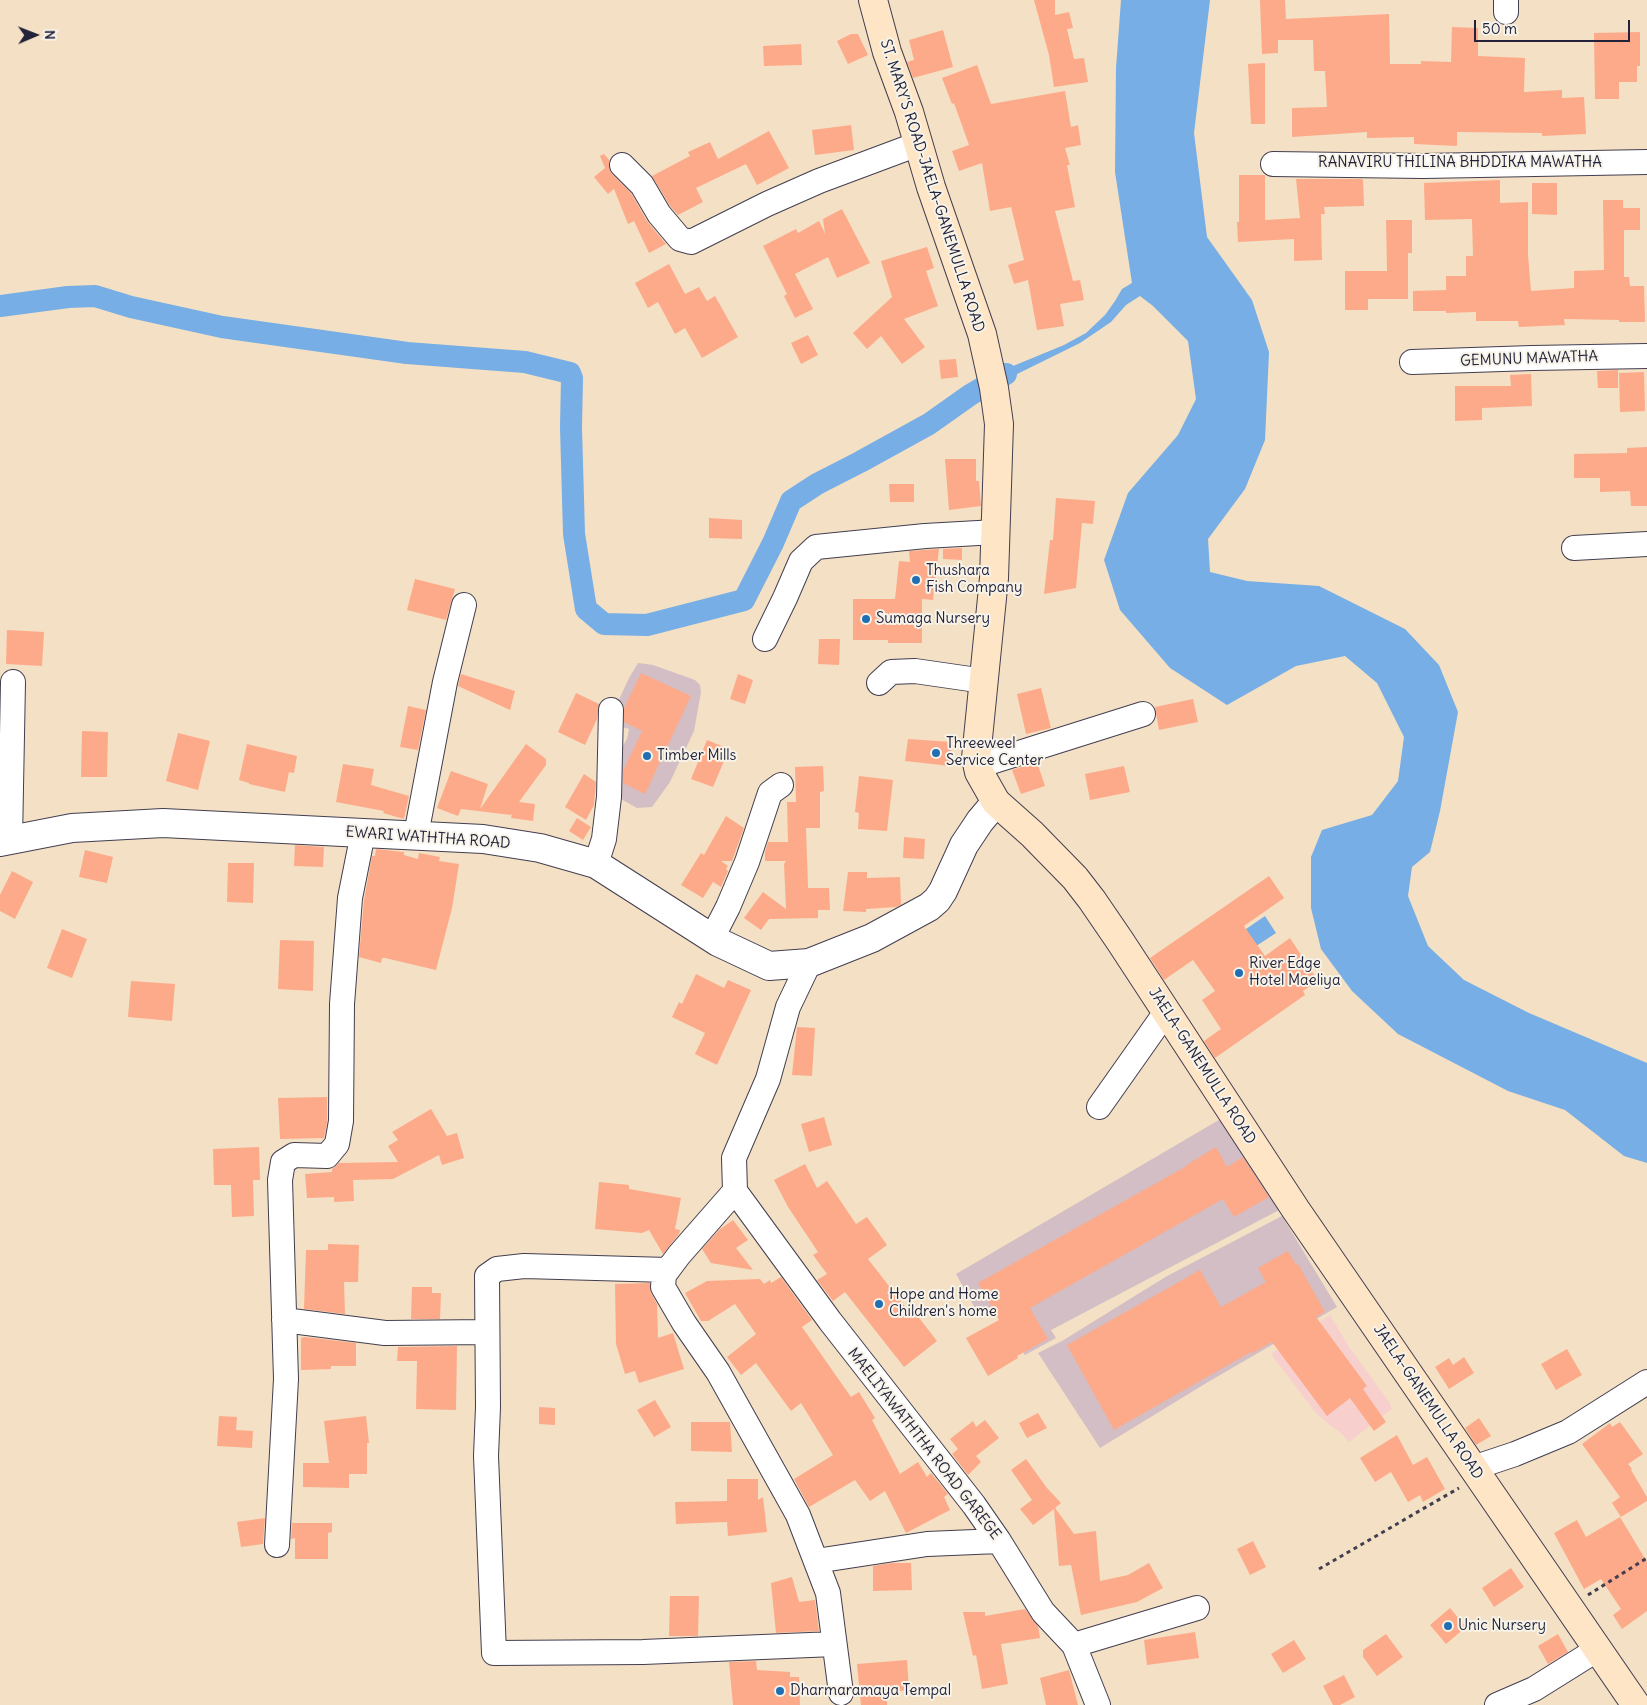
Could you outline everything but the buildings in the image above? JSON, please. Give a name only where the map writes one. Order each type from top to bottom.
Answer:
[{"type":"main road","name":"ST. MARY'S ROAD-JAELA-GANEMULLA ROAD","points":[[873,0],[887,52],[909,112],[931,187],[982,334],[992,380]]},
{"type":"main road","name":"JAELA-GANEMULLA ROAD","points":[[992,380],[999,424],[996,532],[994,578],[976,758],[979,772],[987,789],[996,802],[1032,834],[1075,878],[1120,941],[1296,1210],[1636,1705]]},
{"type":"street","points":[[622,165],[642,185],[659,214],[680,239],[691,242],[819,180],[918,144]]},
{"type":"street","name":"RANAVIRU THILINA BHDDIKA MAWATHA","points":[[1273,164],[1423,166],[1647,162]]},
{"type":"street","name":"GEMUNU MAWATHA","points":[[1412,362],[1647,356]]},
{"type":"street","points":[[765,639],[801,561],[816,547],[925,536],[996,532]]},
{"type":"street","points":[[1574,548],[1647,544]]},
{"type":"street","points":[[416,835],[445,682],[464,605]]},
{"type":"street","points":[[879,683],[891,672],[915,671],[984,681]]},
{"type":"street","points":[[5,841],[12,682]]},
{"type":"street","points":[[596,864],[604,839],[609,797],[611,710]]},
{"type":"street","points":[[978,766],[1143,714]]},
{"type":"street","points":[[712,938],[728,907],[747,862],[770,793],[781,785]]},
{"type":"street","name":"EWARI WATHTHA ROAD","points":[[5,841],[72,828],[163,823],[483,839],[531,846],[596,864],[712,938],[768,966],[809,963],[872,938],[929,907],[937,900],[943,890],[964,845],[996,802]]},
{"type":"street","points":[[276,1545],[286,1379],[280,1180],[283,1162],[294,1155],[327,1156],[337,1144],[341,1121],[342,1004],[350,898],[363,833]]},
{"type":"street","points":[[809,963],[788,1007],[768,1079],[734,1158],[735,1191],[679,1255],[664,1275],[663,1286],[684,1323],[718,1372],[798,1514],[828,1593],[841,1693]]},
{"type":"street","points":[[1099,1107],[1166,1012]]},
{"type":"street","name":"MAELIYAWATHTHA ROAD GAREGE","points":[[735,1191],[830,1321],[974,1504],[1000,1541],[1043,1612],[1074,1645],[1098,1705]]},
{"type":"street","points":[[668,1270],[524,1266],[498,1269],[487,1276],[488,1407],[486,1456],[494,1653],[643,1652],[834,1644]]},
{"type":"street","points":[[284,1320],[385,1333],[487,1332]]},
{"type":"street","points":[[1476,1472],[1568,1432],[1647,1382]]},
{"type":"street","points":[[816,1561],[927,1544],[1000,1541]]},
{"type":"street","points":[[1074,1645],[1196,1608]]},
{"type":"street","points":[[1497,1705],[1534,1689],[1598,1650]]},
{"type":"path","points":[[1319,1569],[1476,1472]]},
{"type":"path","points":[[1568,1607],[1647,1558]]},
{"type":"shaded area","points":[[638,663],[653,665],[695,680],[700,685],[701,692],[694,731],[670,782],[652,807],[637,808],[612,794],[617,756],[627,739],[629,729],[613,724],[616,706]]},
{"type":"shaded area","points":[[1224,1117],[1283,1208],[1051,1330],[1056,1338],[1025,1355],[996,1310],[981,1319],[956,1274]]},
{"type":"shaded area","points":[[1282,1216],[1337,1307],[1208,1382],[1100,1448],[1038,1353],[1062,1341],[1167,1276]]},
{"type":"shaded area","points":[[1330,1315],[1349,1347],[1390,1403],[1392,1409],[1349,1442],[1340,1432],[1315,1412],[1271,1354]]},
{"type":"water","points":[[1121,0],[1210,0],[1194,133],[1207,237],[1252,300],[1269,352],[1265,440],[1245,489],[1208,539],[1210,572],[1247,581],[1319,586],[1405,629],[1439,665],[1458,712],[1440,811],[1430,852],[1412,867],[1408,896],[1428,946],[1464,980],[1529,1013],[1647,1063],[1647,1163],[1624,1156],[1565,1110],[1508,1091],[1398,1034],[1352,991],[1321,949],[1311,908],[1311,857],[1322,830],[1372,815],[1398,781],[1404,737],[1377,683],[1345,656],[1296,666],[1227,705],[1170,668],[1120,610],[1104,560],[1128,493],[1178,435],[1196,399],[1188,341],[1153,306],[1140,296],[1126,305],[1111,322],[1080,343],[1005,380],[1001,371],[1064,345],[1086,333],[1105,315],[1122,289],[1132,283],[1115,172],[1116,68]]},
{"type":"water","points":[[1265,916],[1276,933],[1244,954],[1233,938]]},
{"type":"waterway","points":[[0,306],[68,297],[95,296],[131,307],[222,327],[407,353],[525,362],[570,373],[572,378],[571,427],[574,534],[586,609],[604,624],[647,625],[744,600],[773,543],[791,501],[817,484],[929,424],[970,395],[1006,374]]},
{"type":"place","name":"Thushara Fish Company","points":[[916,580]]},
{"type":"place","name":"Sumaga Nursery","points":[[866,619]]},
{"type":"place","name":"Threeweel Service Center","points":[[936,753]]},
{"type":"place","name":"Timber Mills","points":[[647,756]]},
{"type":"place","name":"River Edge Hotel Maeliya","points":[[1239,973]]},
{"type":"place","name":"Hope and Home Children's home","points":[[879,1304]]},
{"type":"place","name":"Unic Nursery","points":[[1448,1626]]},
{"type":"place","name":"Dharmaramaya Tempal","points":[[780,1691]]}]
